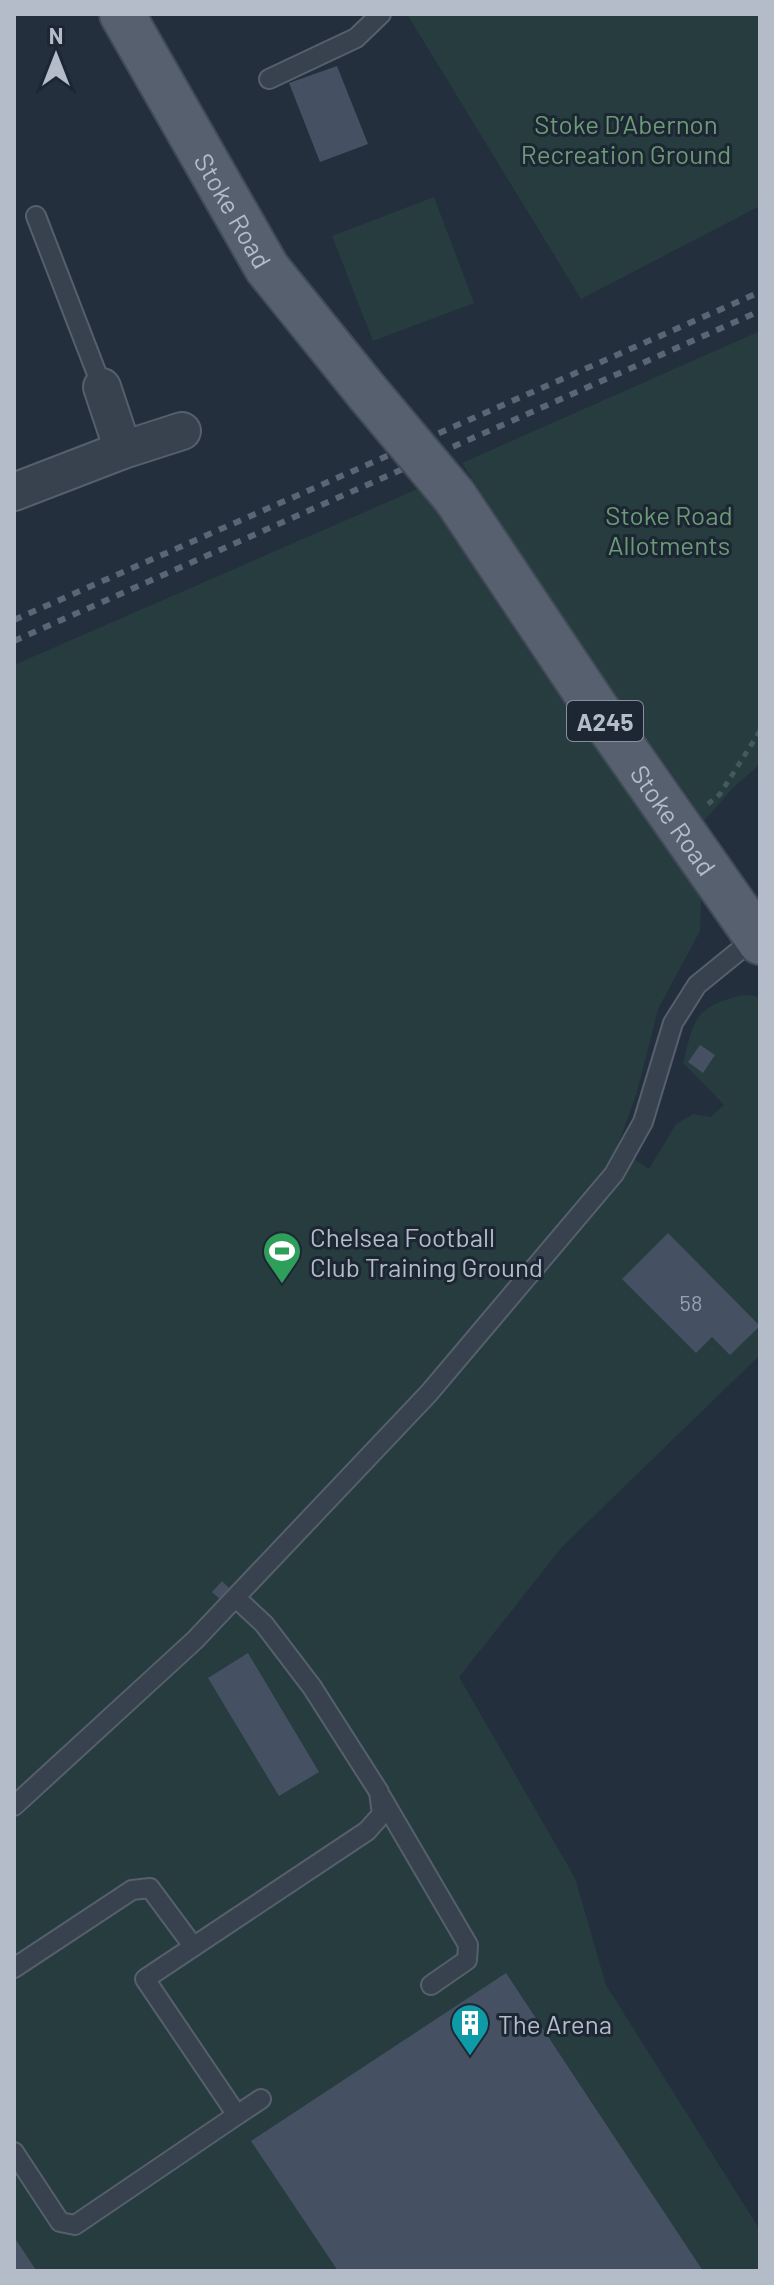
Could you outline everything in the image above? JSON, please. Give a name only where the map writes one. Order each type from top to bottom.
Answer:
[{"type":"main road","name":"Stoke Road","points":[[122,14],[267,268],[455,497],[594,705],[758,939]]},
{"type":"street","points":[[102,387],[123,450]]},
{"type":"street","points":[[14,492],[182,431]]},
{"type":"lane","points":[[269,79],[356,38],[381,14]]},
{"type":"lane","points":[[36,216],[102,387]]},
{"type":"lane","points":[[14,1806],[237,1599],[294,1534],[429,1393],[614,1174],[643,1122],[673,1023],[697,985],[758,939]]},
{"type":"lane","points":[[237,1599],[264,1624],[312,1687],[379,1792],[468,1945],[467,1960],[431,1985]]},
{"type":"lane","points":[[237,2115],[145,1979],[367,1831],[382,1814],[379,1792]]},
{"type":"lane","points":[[14,1968],[132,1890],[150,1888],[193,1946]]},
{"type":"lane","points":[[14,2152],[60,2222],[75,2225],[261,2099]]},
{"type":"path","points":[[679,827],[720,794],[760,731]]},
{"type":"green space","name":"Stoke D’Abernon Recreation Ground","points":[[407,14],[760,14],[760,206],[581,299]]},
{"type":"green space","points":[[434,197],[474,303],[373,341],[332,236]]},
{"type":"green space","name":"Stoke Road Allotments","points":[[760,331],[760,764],[731,790],[703,822],[574,636],[462,463]]},
{"type":"green space","name":"Chelsea Football Club Training Ground","points":[[422,487],[701,899],[700,931],[658,1009],[637,1092],[617,1148],[649,1169],[676,1124],[693,1114],[711,1117],[724,1105],[683,1063],[691,1031],[700,1015],[716,1003],[744,995],[760,998],[760,1355],[562,1547],[459,1677],[575,1878],[606,1985],[760,2230],[760,2271],[14,2271],[14,665]]},
{"type":"building","points":[[337,66],[368,144],[320,162],[289,83]]},
{"type":"building","points":[[700,1045],[715,1055],[703,1073],[688,1062]]},
{"type":"building","points":[[668,1233],[760,1326],[730,1355],[712,1337],[696,1353],[622,1279]]},
{"type":"building","points":[[222,1581],[231,1590],[222,1601],[212,1592]]},
{"type":"building","points":[[248,1653],[319,1772],[279,1796],[208,1678]]},
{"type":"building","name":"The Arena","points":[[506,1973],[703,2271],[338,2271],[251,2141]]},
{"type":"building","points":[[14,2237],[34,2267],[37,2271],[14,2271]]},
{"type":"railway","points":[[14,620],[760,292]]},
{"type":"railway","points":[[14,641],[760,311]]},
{"type":"place","name":"Chelsea Football Club Training Ground","points":[[282,1285]]},
{"type":"place","name":"The Arena","points":[[470,2057]]}]
